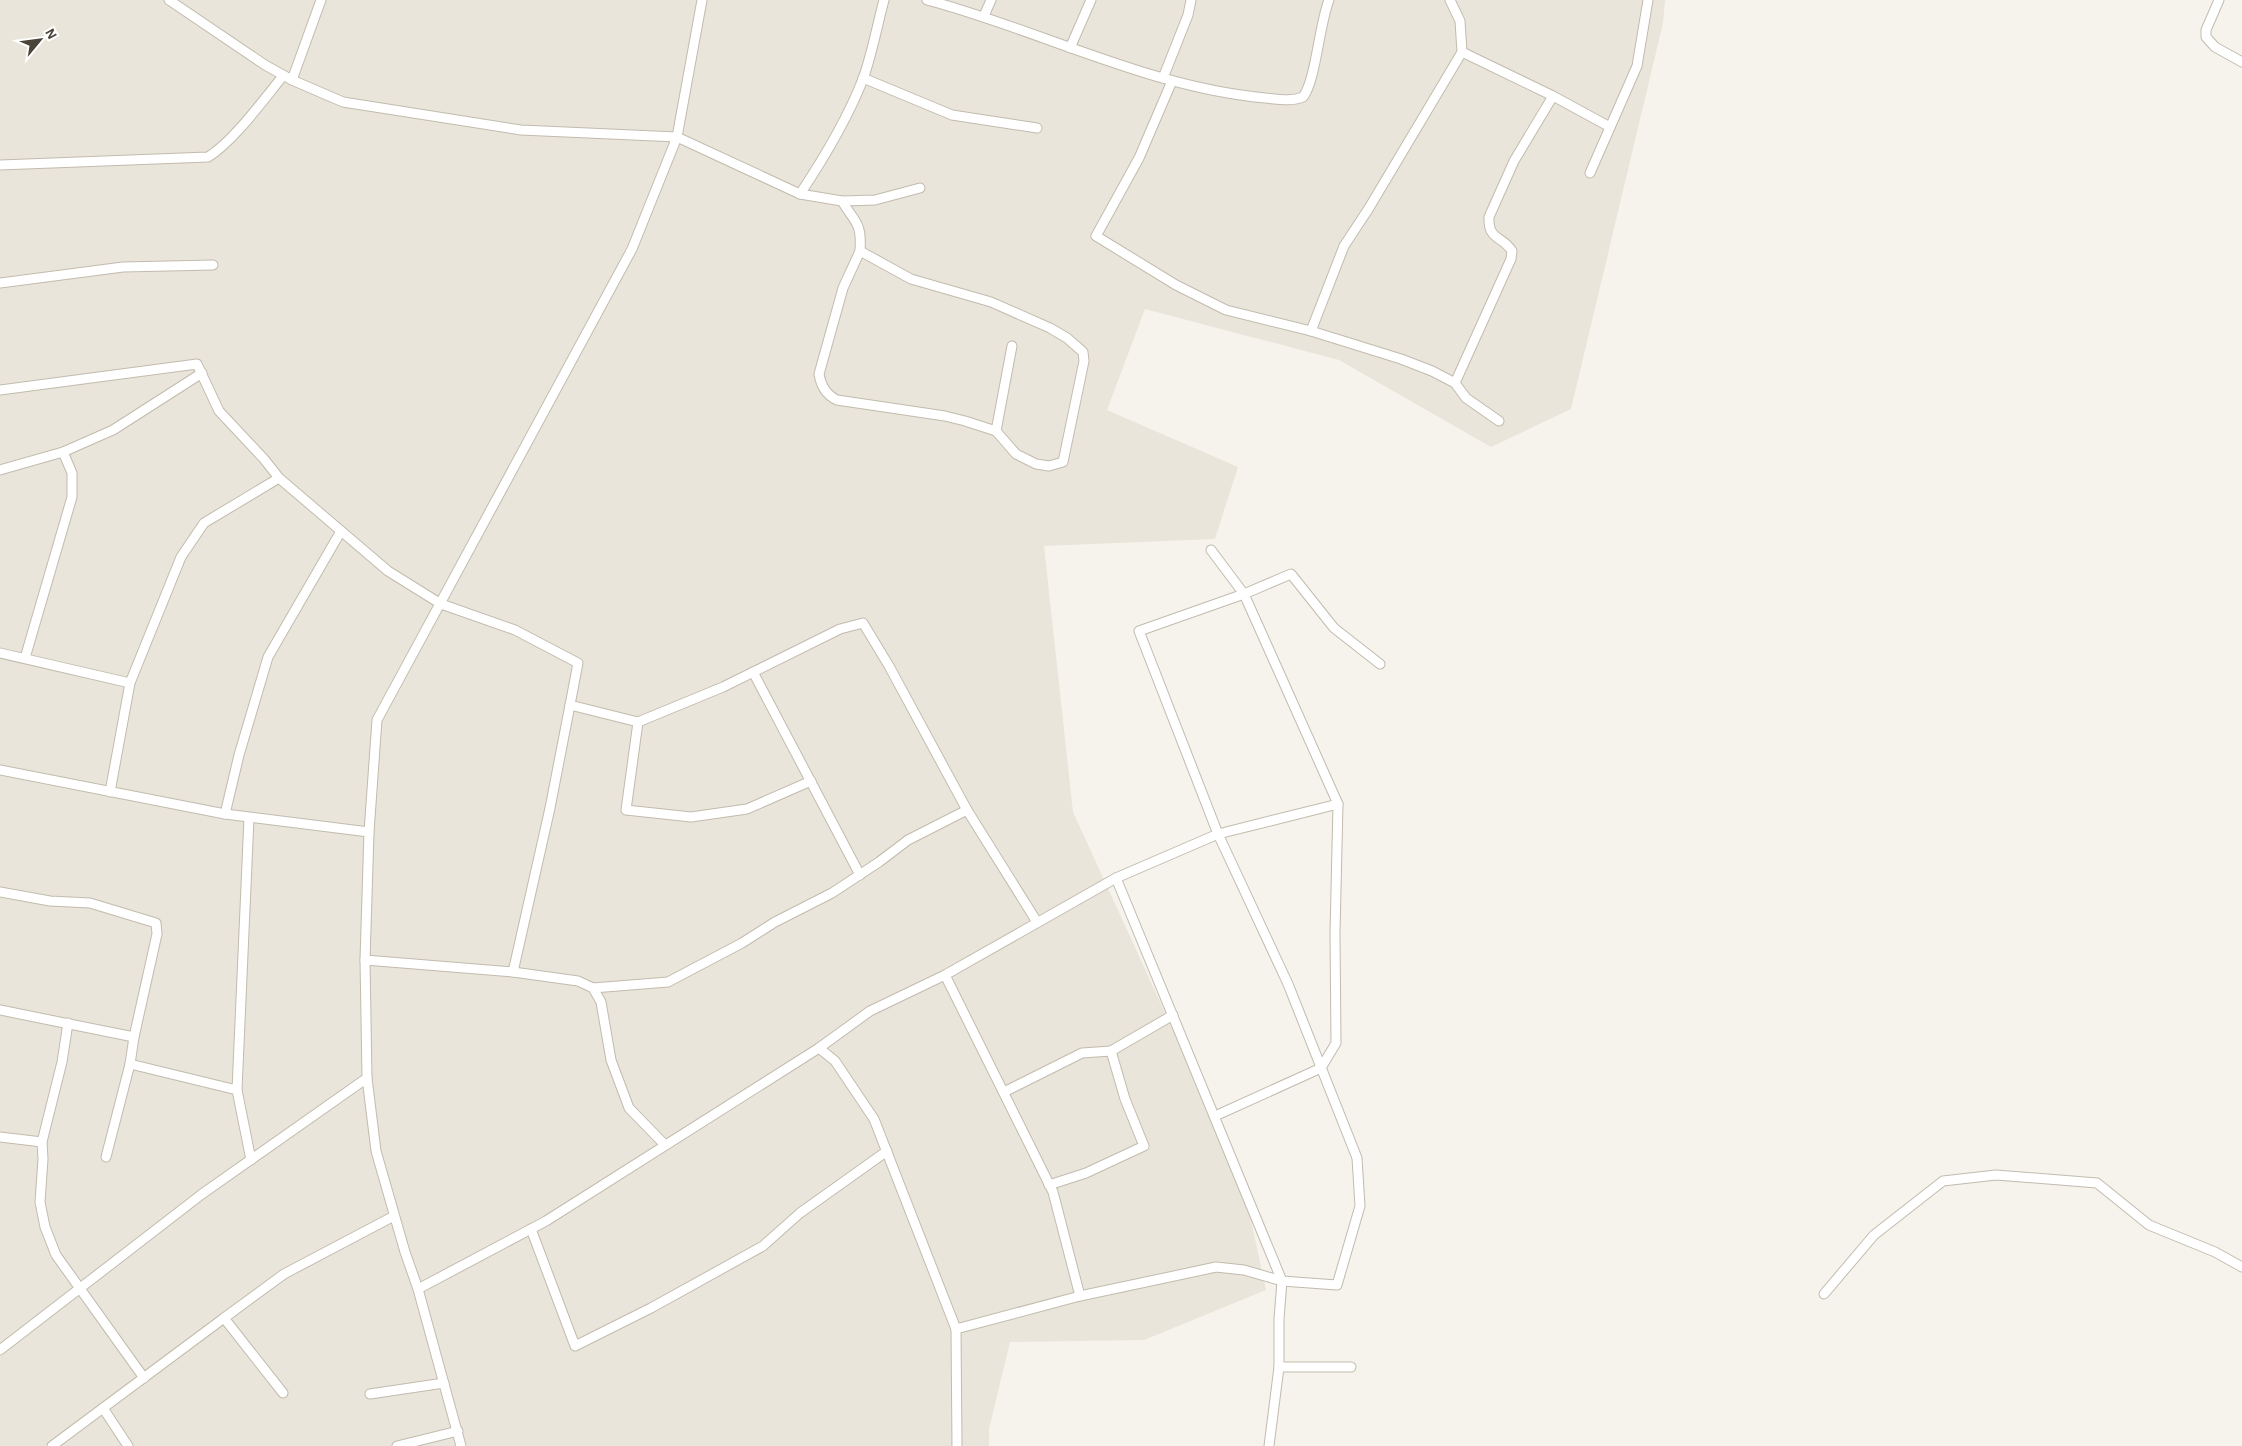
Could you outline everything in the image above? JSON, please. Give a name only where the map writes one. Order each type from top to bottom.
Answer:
[{"type":"street","points":[[169,0],[287,78],[343,102],[521,130],[677,137],[800,194],[842,201],[875,200],[920,188]]},
{"type":"street","points":[[0,165],[208,156],[216,152],[287,78],[321,0]]},
{"type":"street","points":[[461,1446],[418,1289],[394,1216],[376,1151],[367,1078],[365,960],[369,832],[377,720],[632,249],[677,137],[702,0]]},
{"type":"street","points":[[800,194],[830,146],[863,78],[884,0]]},
{"type":"street","points":[[927,0],[984,16],[1070,48],[1168,80],[1238,96],[1291,100],[1302,97],[1309,87],[1318,37],[1329,0]]},
{"type":"street","points":[[984,16],[991,0]]},
{"type":"street","points":[[1070,48],[1091,0]]},
{"type":"street","points":[[1191,0],[1168,80],[1139,158],[1096,236],[1176,285],[1226,310],[1311,331],[1401,359],[1432,371],[1455,383],[1466,398],[1499,421]]},
{"type":"street","points":[[1311,331],[1344,246],[1369,208],[1462,52],[1460,21],[1450,0]]},
{"type":"street","points":[[1590,173],[1637,66],[1648,0]]},
{"type":"street","points":[[2219,0],[2206,30],[2206,37],[2215,47],[2242,62]]},
{"type":"street","points":[[1462,52],[1610,127]]},
{"type":"street","points":[[863,78],[952,115],[1037,128]]},
{"type":"street","points":[[1455,383],[1511,259],[1512,251],[1508,244],[1493,236],[1488,226],[1489,217],[1514,161],[1552,96]]},
{"type":"street","points":[[842,201],[859,225],[861,232],[860,251],[843,288],[819,374],[824,389],[837,400],[945,416],[996,431],[1022,458],[1036,464],[1049,466],[1064,462],[1084,361],[1083,352],[1068,338],[1050,328],[991,302],[911,278],[860,251]]},
{"type":"street","points":[[0,283],[123,267],[213,265]]},
{"type":"street","points":[[996,431],[1012,346]]},
{"type":"street","points":[[0,390],[198,364],[219,411],[264,458],[279,478],[388,571],[441,604],[515,630],[578,663],[550,808],[513,972]]},
{"type":"street","points":[[0,470],[63,452],[113,430],[202,373]]},
{"type":"street","points":[[25,658],[72,497],[72,472],[63,452]]},
{"type":"street","points":[[110,792],[130,683],[181,557],[204,523],[279,478]]},
{"type":"street","points":[[225,814],[239,754],[268,658],[341,531]]},
{"type":"street","points":[[1211,550],[1244,594],[1338,804],[1336,1043],[1321,1068],[1216,1116]]},
{"type":"street","points":[[956,1329],[1080,1296],[1216,1267],[1244,1270],[1282,1281],[1337,1286],[1360,1206],[1358,1158],[1288,984],[1218,834],[1139,631],[1244,594],[1291,574],[1334,628],[1380,664]]},
{"type":"street","points":[[570,705],[638,722],[723,687],[840,629],[859,623],[866,625],[967,810],[1037,922]]},
{"type":"street","points":[[0,653],[130,683]]},
{"type":"street","points":[[753,672],[860,875]]},
{"type":"street","points":[[638,722],[626,810],[691,816],[747,809],[811,781]]},
{"type":"street","points":[[0,770],[225,814],[369,832]]},
{"type":"street","points":[[418,1289],[531,1229],[819,1048],[870,1011],[904,993],[945,975],[1116,878],[1218,834],[1338,804]]},
{"type":"street","points":[[593,988],[668,982],[742,943],[774,922],[832,893],[908,840],[967,810]]},
{"type":"street","points":[[249,818],[237,1090],[251,1160]]},
{"type":"street","points":[[1116,878],[1216,1116],[1282,1281],[1279,1318],[1279,1367],[1269,1446]]},
{"type":"street","points":[[0,892],[50,901],[90,903],[156,922],[157,934],[134,1037],[130,1064],[106,1157]]},
{"type":"street","points":[[365,960],[513,972],[578,980],[593,988],[601,1002],[611,1060],[629,1108],[665,1145]]},
{"type":"street","points":[[945,975],[1049,1185],[1080,1296]]},
{"type":"street","points":[[0,1010],[134,1037]]},
{"type":"street","points":[[1004,1092],[1082,1053],[1111,1051],[1173,1016]]},
{"type":"street","points":[[68,1023],[62,1062],[42,1142],[43,1159],[40,1202],[45,1227],[56,1255],[144,1378]]},
{"type":"street","points":[[819,1048],[835,1061],[874,1119],[956,1329],[957,1446]]},
{"type":"street","points":[[1049,1185],[1086,1173],[1144,1146],[1124,1099],[1111,1051]]},
{"type":"street","points":[[130,1064],[237,1090]]},
{"type":"street","points":[[0,1350],[155,1230],[367,1078]]},
{"type":"street","points":[[0,1137],[42,1142]]},
{"type":"street","points":[[531,1229],[575,1346],[651,1308],[763,1246],[800,1212],[887,1152]]},
{"type":"street","points":[[1824,1294],[1874,1235],[1943,1181],[1996,1175],[2097,1183],[2149,1225],[2215,1252],[2242,1267]]},
{"type":"street","points":[[52,1446],[284,1274],[394,1216]]},
{"type":"street","points":[[224,1318],[283,1393]]},
{"type":"street","points":[[1279,1367],[1351,1367]]},
{"type":"street","points":[[370,1394],[444,1383]]},
{"type":"street","points":[[103,1408],[128,1446]]},
{"type":"street","points":[[397,1446],[458,1432]]},
{"type":"shaded area","points":[[0,0],[1665,0],[1663,23],[1571,409],[1491,447],[1339,360],[1145,309],[1107,410],[1238,467],[1215,539],[1044,546],[1073,812],[1243,1183],[1266,1290],[1144,1340],[1010,1342],[989,1429],[989,1446],[0,1446]]}]
